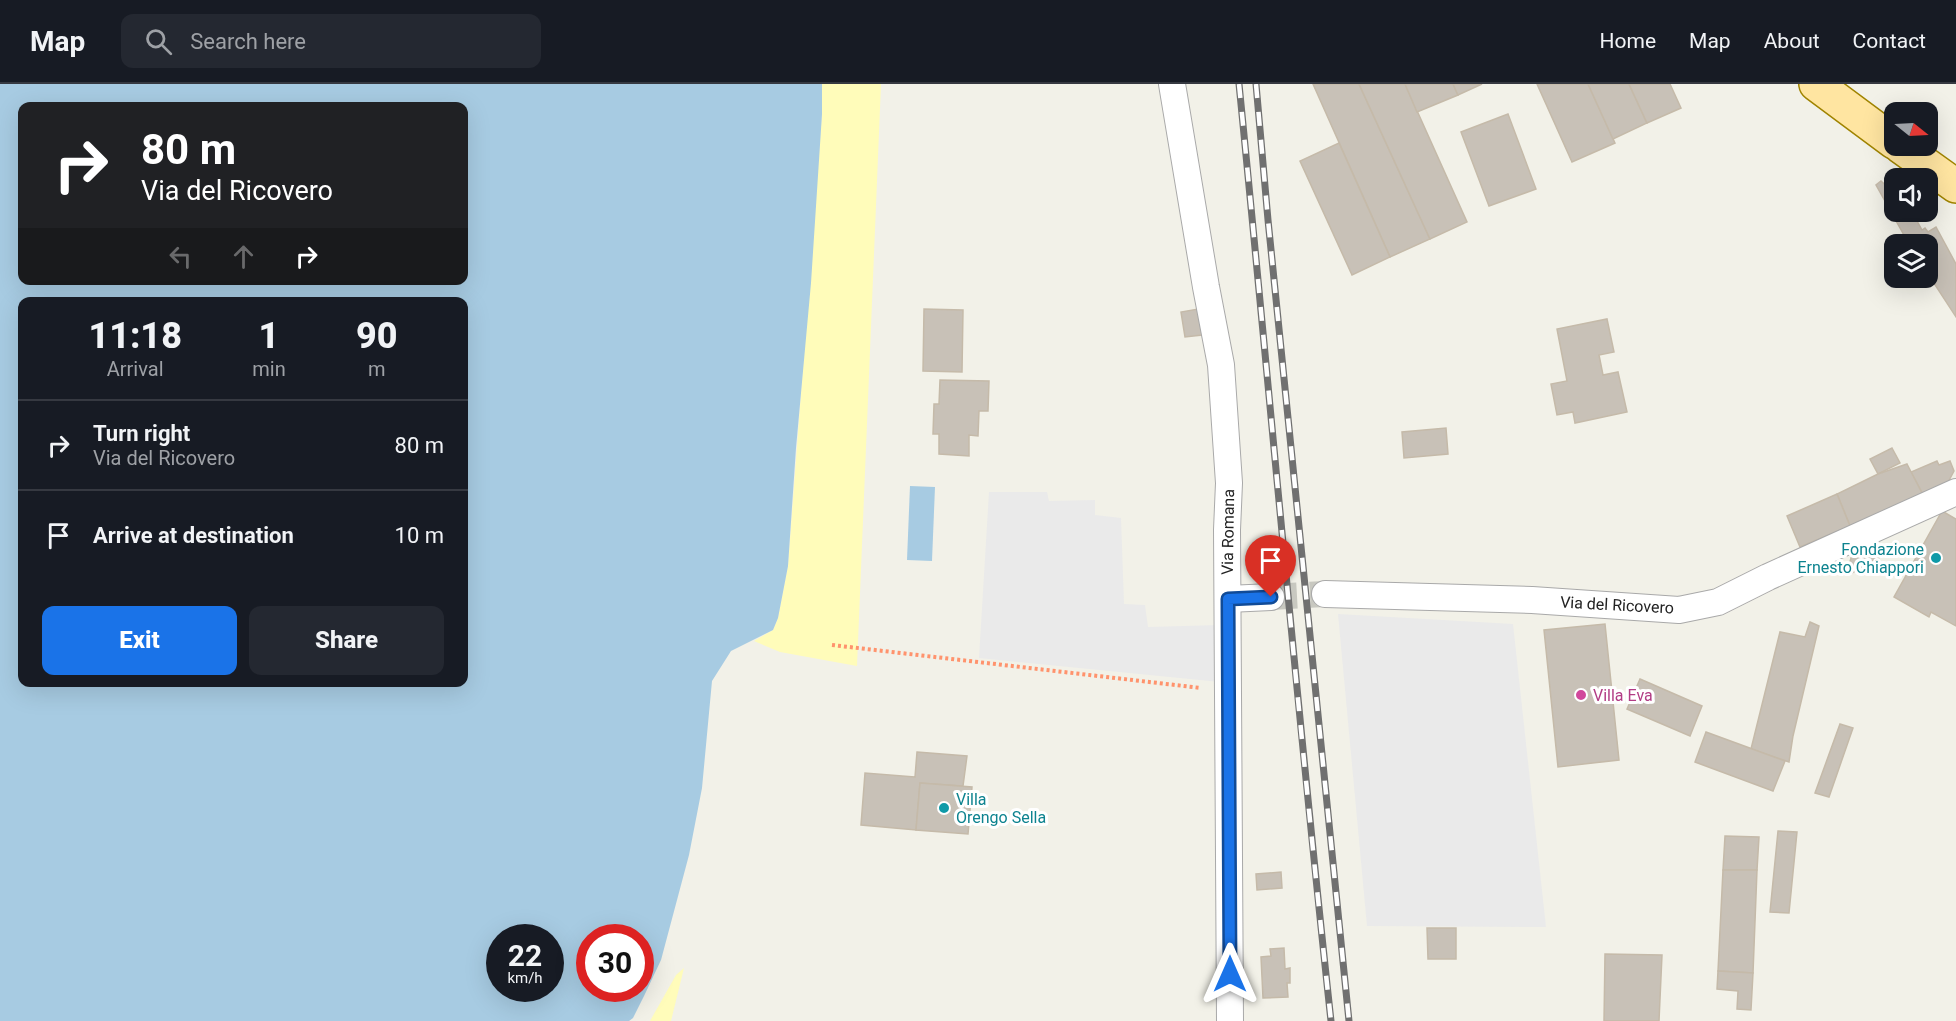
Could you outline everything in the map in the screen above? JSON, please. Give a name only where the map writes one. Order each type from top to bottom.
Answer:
[{"type":"main road","points":[[1816,84],[1884,135]]},
{"type":"main road","points":[[1914,156],[1956,186]]},
{"type":"street","name":"Via Romana","points":[[1172,84],[1221,364],[1229,483],[1230,1021]]},
{"type":"street","name":"Via del Ricovero","points":[[1325,594],[1532,600],[1679,610],[1718,602],[1956,492]]},
{"type":"street","points":[[1228,599],[1271,597]]},
{"type":"path","points":[[832,645],[1228,691]]},
{"type":"sand","points":[[822,84],[881,84],[857,666],[780,652],[754,641],[773,630],[778,618],[788,566],[822,114]]},
{"type":"sand","points":[[684,968],[671,1021],[650,1021],[676,975]]},
{"type":"shaded area","points":[[989,492],[1047,492],[1049,501],[1095,500],[1095,515],[1121,518],[1124,604],[1145,605],[1148,627],[1220,625],[1220,682],[979,658]]},
{"type":"shaded area","points":[[1338,614],[1513,624],[1546,927],[1367,926]]},
{"type":"water","points":[[0,84],[822,84],[811,283],[788,566],[778,618],[773,630],[731,651],[712,681],[702,788],[689,855],[661,960],[654,974],[654,924],[576,924],[576,1002],[641,1002],[633,1018],[629,1021],[0,1021]]},
{"type":"water","points":[[910,486],[935,487],[932,561],[907,560]]},
{"type":"building","points":[[1313,84],[1359,84],[1430,239],[1390,257]]},
{"type":"building","points":[[1359,84],[1405,84],[1467,222],[1430,239]]},
{"type":"building","points":[[1405,84],[1453,84],[1458,95],[1417,112]]},
{"type":"building","points":[[1453,84],[1482,84],[1458,95]]},
{"type":"building","points":[[1537,84],[1588,84],[1615,143],[1572,162]]},
{"type":"building","points":[[1588,84],[1629,84],[1647,123],[1613,139]]},
{"type":"building","points":[[1629,84],[1670,84],[1681,108],[1647,123]]},
{"type":"building","points":[[1508,114],[1536,189],[1489,206],[1461,132]]},
{"type":"building","points":[[1339,143],[1390,257],[1352,275],[1300,161]]},
{"type":"building","points":[[1881,181],[1884,184],[1884,199],[1876,185]]},
{"type":"building","points":[[1897,222],[1918,222],[1922,230],[1925,228],[1928,232],[1936,227],[1956,264],[1956,317],[1937,288],[1938,234],[1903,234]]},
{"type":"building","points":[[924,309],[963,310],[962,372],[923,371]]},
{"type":"building","points":[[1198,309],[1202,335],[1185,337],[1181,312]]},
{"type":"building","points":[[1607,319],[1614,352],[1599,355],[1603,375],[1618,372],[1627,412],[1575,423],[1573,412],[1557,415],[1551,384],[1567,381],[1557,329]]},
{"type":"building","points":[[940,380],[989,381],[988,411],[979,411],[978,436],[969,435],[969,456],[939,454],[939,434],[933,434],[934,404],[939,404]]},
{"type":"building","points":[[1446,428],[1448,454],[1404,458],[1402,432]]},
{"type":"building","points":[[1892,448],[1900,463],[1878,474],[1870,459]]},
{"type":"building","points":[[1937,461],[1939,465],[1950,461],[1954,471],[1946,486],[1923,495],[1911,472]]},
{"type":"building","points":[[1907,464],[1923,495],[1850,526],[1837,494],[1878,474]]},
{"type":"building","points":[[1837,494],[1850,526],[1800,547],[1787,516]]},
{"type":"building","name":"Fondazione Ernesto Chiappori","points":[[1942,511],[1956,519],[1956,626],[1931,612],[1929,617],[1894,597]]},
{"type":"building","points":[[1872,535],[1884,555],[1852,573],[1848,568],[1855,545]]},
{"type":"building","points":[[1810,622],[1819,626],[1789,762],[1751,749],[1780,632],[1805,637]]},
{"type":"building","name":"Villa Eva","points":[[1605,624],[1619,760],[1558,767],[1544,630]]},
{"type":"building","points":[[1640,679],[1702,706],[1690,736],[1627,709]]},
{"type":"building","points":[[1840,724],[1853,728],[1829,797],[1815,793]]},
{"type":"building","points":[[1706,732],[1785,761],[1773,791],[1695,762]]},
{"type":"building","points":[[917,752],[967,756],[963,786],[920,783],[916,830],[861,825],[865,773],[915,777]]},
{"type":"building","name":"Villa Orengo Sella","points":[[920,783],[972,787],[968,834],[916,830]]},
{"type":"building","points":[[1778,831],[1797,832],[1789,913],[1770,912]]},
{"type":"building","points":[[1725,836],[1759,837],[1757,870],[1723,870]]},
{"type":"building","points":[[1723,870],[1757,870],[1753,973],[1718,971]]},
{"type":"building","points":[[1281,872],[1282,888],[1257,890],[1256,874]]},
{"type":"building","points":[[1427,928],[1456,928],[1456,959],[1428,959]]},
{"type":"building","points":[[1284,948],[1285,969],[1290,968],[1290,983],[1287,983],[1288,997],[1263,998],[1261,957],[1271,956],[1270,949]]},
{"type":"building","points":[[1605,954],[1662,955],[1659,1021],[1604,1021]]},
{"type":"building","points":[[1718,971],[1753,973],[1751,1010],[1737,1009],[1738,991],[1717,989]]},
{"type":"tunnel","points":[[1271,597],[1325,594]]},
{"type":"railway","points":[[1239,84],[1331,1021]]},
{"type":"railway","points":[[1256,84],[1349,1021]]},
{"type":"place","name":"Fondazione Ernesto Chiappori","points":[[1936,558]]},
{"type":"place","name":"Villa Eva","points":[[1581,695]]},
{"type":"place","name":"Villa Orengo Sella","points":[[944,808]]},
{"type":"route","points":[[1230,974],[1228,599],[1271,597]]}]
